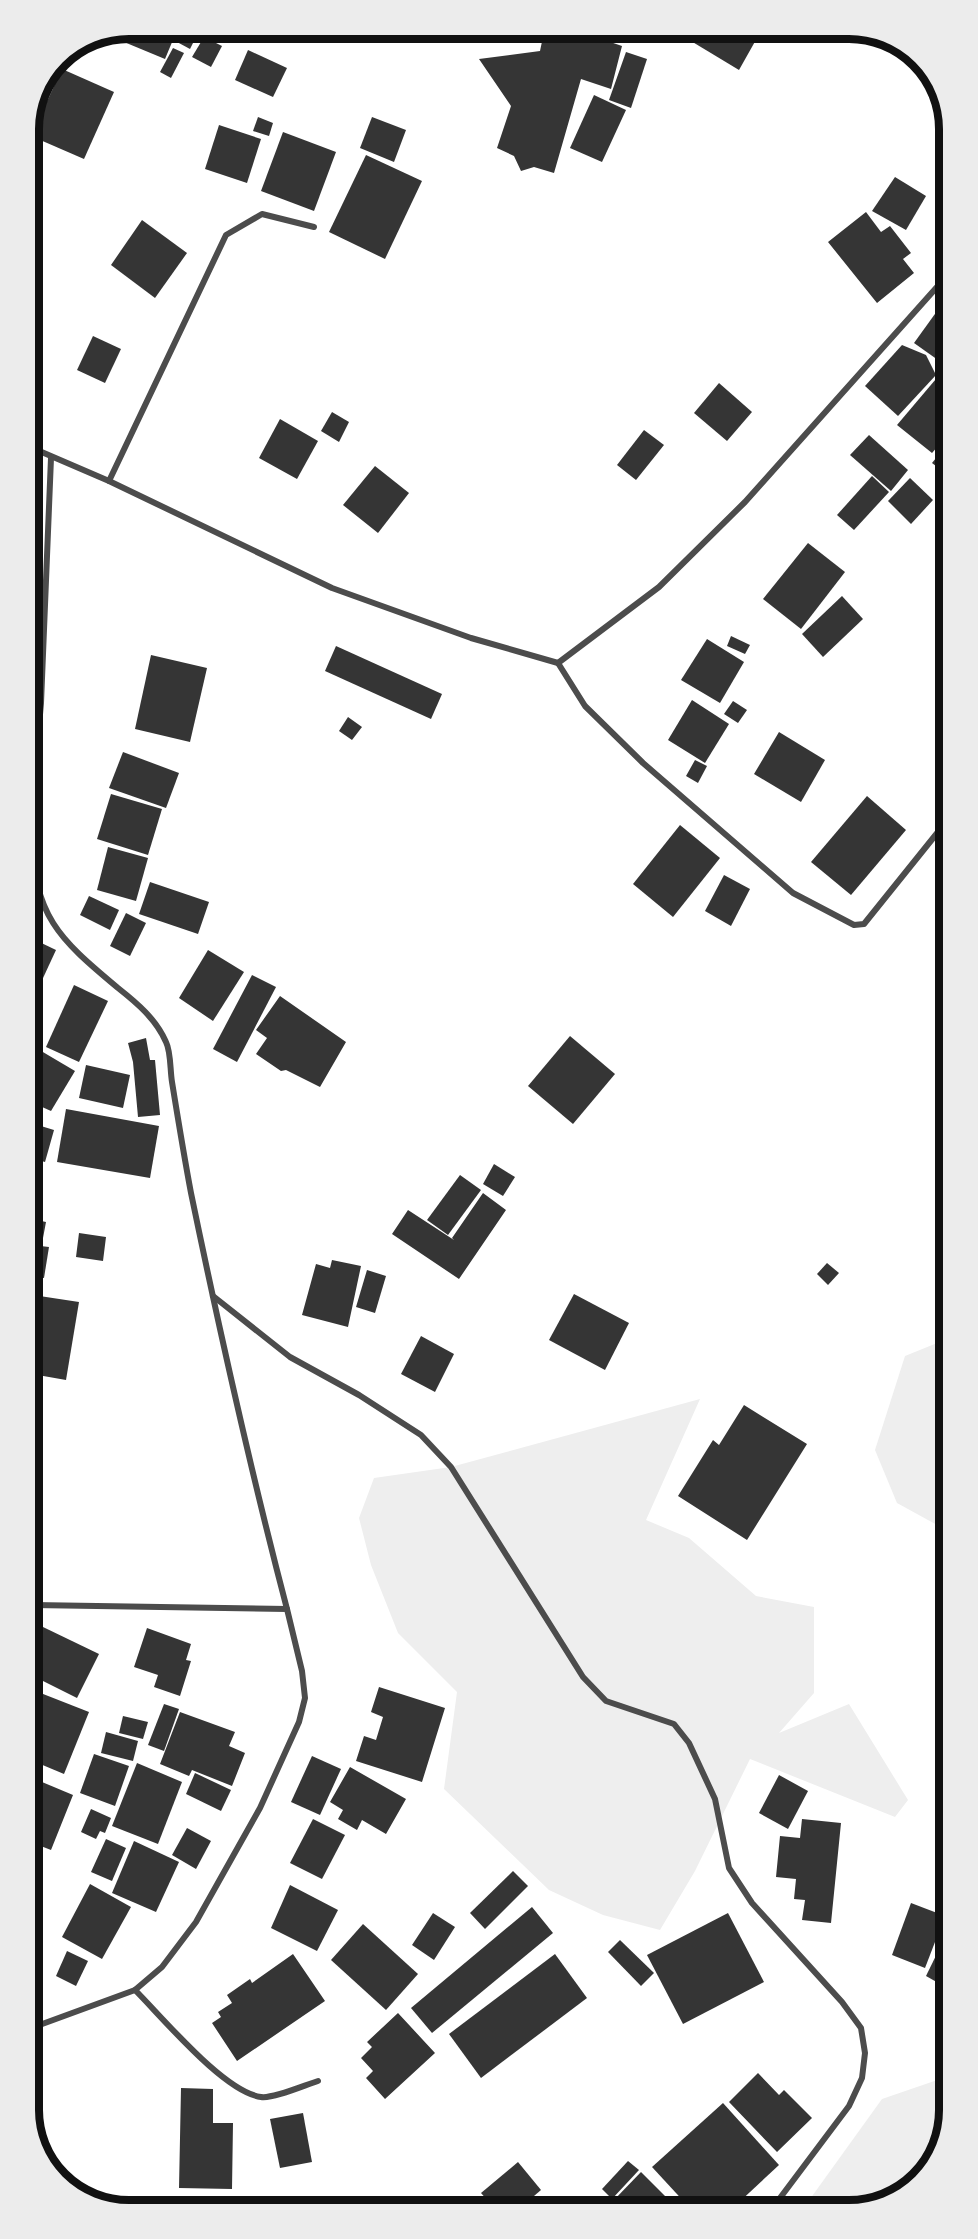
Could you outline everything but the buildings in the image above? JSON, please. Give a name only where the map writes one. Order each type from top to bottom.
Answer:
[{"type":"street","points":[[109,480],[225,235],[262,214],[314,227]]},
{"type":"street","points":[[558,663],[658,587],[737,509],[939,285]]},
{"type":"street","points":[[39,452],[109,480],[332,588],[471,638],[558,663],[585,706],[660,778],[793,892],[854,926],[864,924],[939,831]]},
{"type":"street","points":[[39,724],[51,458]]},
{"type":"street","points":[[39,891],[48,915],[60,934],[82,959],[138,1004],[155,1022],[167,1044],[182,1148],[213,1296],[263,1519],[302,1671],[305,1698],[299,1722],[260,1808],[196,1922],[162,1967],[135,1990],[39,2025]]},
{"type":"street","points":[[213,1296],[290,1358],[359,1395],[421,1436],[451,1467],[583,1677],[606,1701],[674,1724],[689,1743],[715,1799],[729,1868],[752,1903],[842,2002],[861,2028],[865,2053],[862,2078],[849,2106],[778,2200]]},
{"type":"street","points":[[39,1605],[287,1609]]},
{"type":"street","points":[[135,1990],[223,2078],[243,2092],[263,2098],[318,2081]]},
{"type":"shaded area","points":[[939,1342],[939,1526],[897,1503],[875,1450],[905,1356]]},
{"type":"shaded area","points":[[700,1399],[646,1520],[689,1538],[756,1596],[814,1607],[814,1693],[779,1733],[849,1704],[908,1800],[895,1817],[750,1759],[695,1871],[660,1930],[603,1915],[549,1890],[444,1789],[457,1692],[398,1633],[371,1565],[359,1518],[374,1478],[451,1467]]},
{"type":"shaded area","points":[[939,2079],[936,2133],[924,2160],[904,2181],[878,2195],[849,2200],[809,2200],[882,2099]]}]
